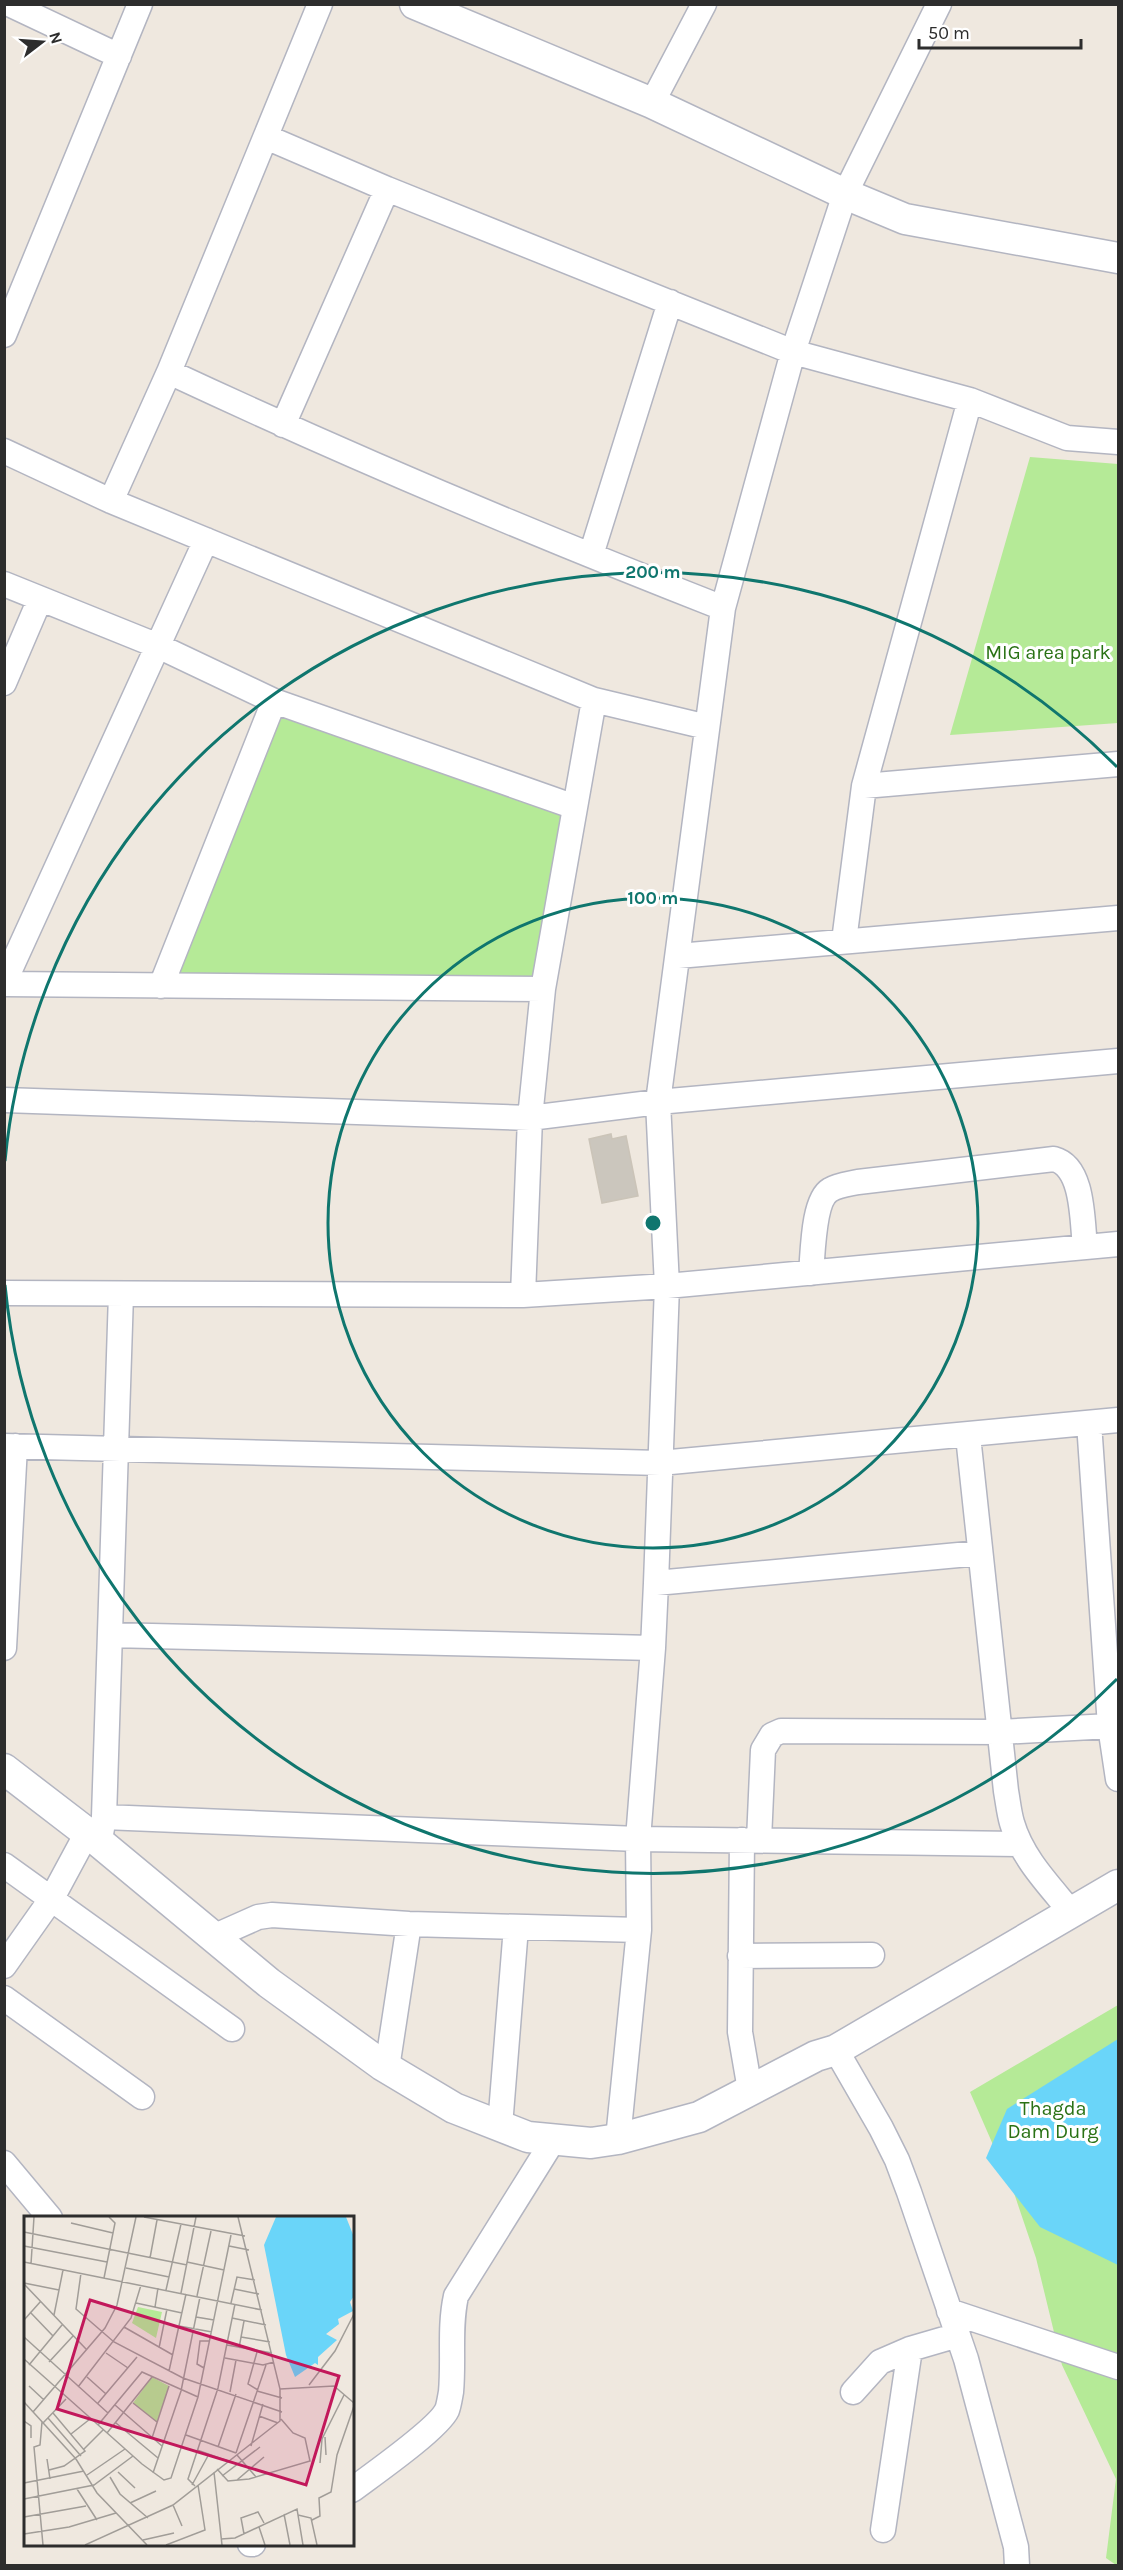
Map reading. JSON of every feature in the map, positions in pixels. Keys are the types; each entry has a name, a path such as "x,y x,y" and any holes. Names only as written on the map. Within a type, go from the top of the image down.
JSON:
{"street":[{"path":"9,4 119,56"},
{"path":"4,335 140,4"},
{"path":"111,501 169,372 320,4"},
{"path":"415,4 652,103 845,194 905,219 1119,258"},
{"path":"652,103 704,4"},
{"path":"618,2139 639,1930 638,1839 656,1583 667,1286 658,1102 723,608 793,352 845,194 939,4"},
{"path":"266,137 387,189 793,352 970,400 1067,438 1119,442"},
{"path":"283,425 387,189"},
{"path":"591,555 670,302"},
{"path":"169,372 283,425 723,608"},
{"path":"844,942 864,786 970,400"},
{"path":"4,451 111,501 594,700 707,728"},
{"path":"206,540 4,984 543,989"},
{"path":"4,584 158,645 274,701 575,807"},
{"path":"4,683 40,599"},
{"path":"523,1295 530,1118 543,989 594,700"},
{"path":"161,986 274,701"},
{"path":"864,786 1119,764"},
{"path":"678,956 1119,918"},
{"path":"4,1100 530,1118 658,1102 1119,1061"},
{"path":"811,1273 819,1207 824,1195 831,1189 858,1182 1054,1159 1068,1166 1076,1180 1085,1247"},
{"path":"4,1293 523,1295 667,1286 1119,1244"},
{"path":"4,1966 97,1831 110,1635 122,1294"},
{"path":"4,1648 10,1446 660,1463 968,1436 1119,1420"},
{"path":"1089,1423 1109,1541 1110,1726 1119,1779"},
{"path":"968,1436 1011,1823 1020,1844 1038,1872 1071,1912"},
{"path":"656,1583 980,1553"},
{"path":"110,1635 653,1648"},
{"path":"750,2090 740,2032 740,1956 750,1840 764,1750 772,1735 791,1730 1000,1732 1110,1726"},
{"path":"4,1769 97,1831 213,1937 269,1983 387,2068 454,2108 528,2137 591,2143 618,2139 699,2117 816,2056 836,2050 1119,1885"},
{"path":"97,1831 1020,1844"},
{"path":"4,1865 232,2030"},
{"path":"213,1937 258,1917 272,1915 409,1924 639,1930"},
{"path":"387,2068 409,1924"},
{"path":"500,2126 516,1927"},
{"path":"740,1956 872,1954"},
{"path":"4,1998 142,2097"},
{"path":"836,2050 867,2102 897,2160 957,2335 1016,2547 1017,2565"},
{"path":"354,2488 424,2433 447,2410 451,2392 451,2317 456,2296 554,2139"},
{"path":"4,2163 49,2216"},
{"path":"949,2311 1119,2367"},
{"path":"853,2392 880,2362 910,2349 957,2335"},
{"path":"883,2530 910,2349"}],"green space":[{"name":"MIG area park","path":"1030,457 1118,464 1118,723 950,735"},
{"path":"274,701 575,807 543,989 161,986"},
{"name":"Thagda Dam Durg","path":"1118,2005 1118,2565 1116,2565 1106,2558 1116,2479 1062,2365 1036,2258 1014,2193 970,2092"}],"water":[{"path":"1118,2039 1118,2265 1040,2227 986,2158 1007,2109"}],"building":[{"path":"611,1134 612,1139 626,1136 638,1196 602,1203 589,1139"}]}
